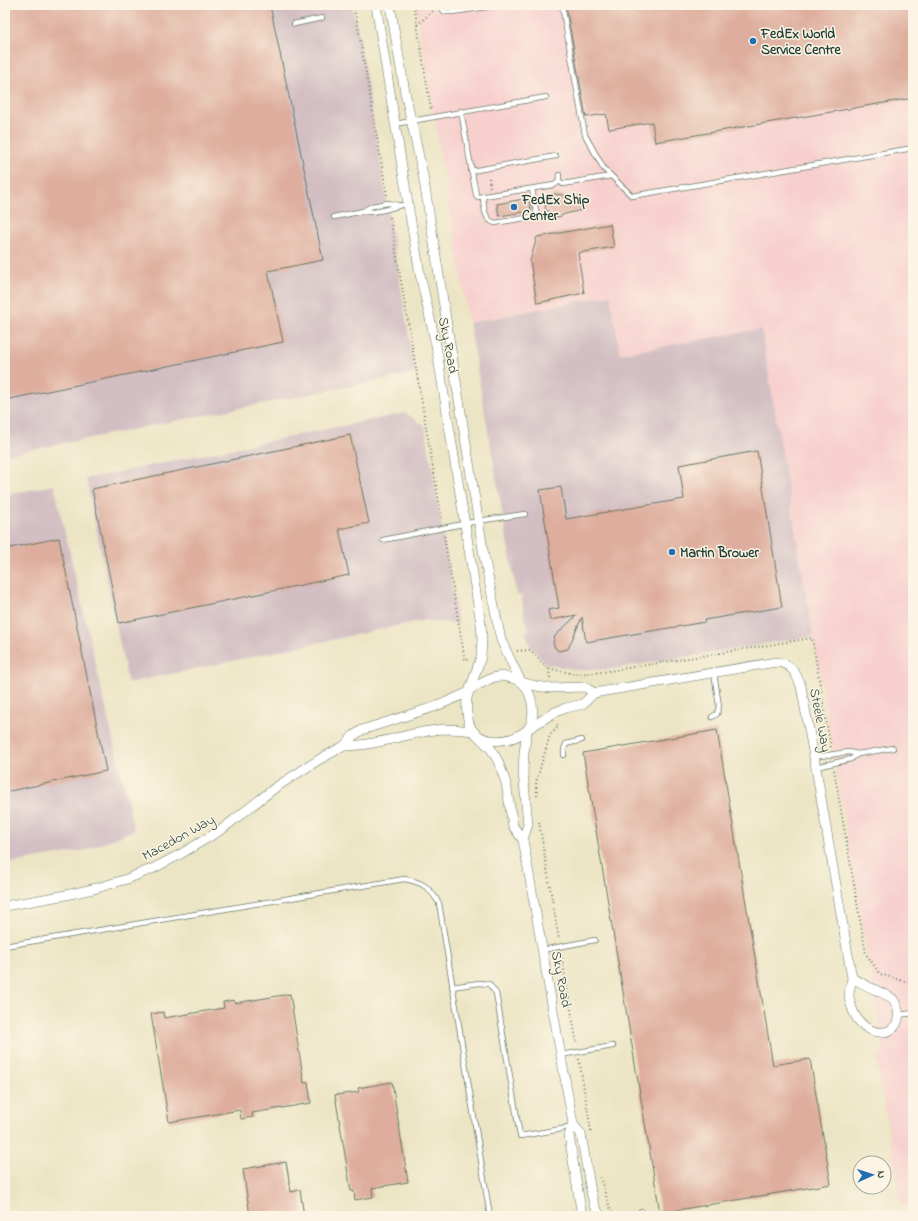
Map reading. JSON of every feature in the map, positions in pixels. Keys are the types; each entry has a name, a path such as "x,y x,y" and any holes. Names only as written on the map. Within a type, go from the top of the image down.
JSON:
{"street":[{"name":"Sky Road","path":"376,5 419,267 436,345 481,624 481,657 469,690"},
{"name":"Sky Road","path":"390,5 396,44 423,175 478,521 497,622 507,653 521,681"},
{"name":"Steele Way","path":"528,730 555,712 583,704 594,693 776,662 782,662 791,667 801,686 816,767 852,978 848,997 853,1013 860,1023 867,1029 877,1033 887,1032 897,1022 899,1015"},
{"path":"508,677 521,681 530,694 533,709 528,730 511,739 503,740 487,738 474,732 469,724 467,711 467,698 469,690 492,678 508,677"},
{"name":"Steele Way","path":"521,681 536,686 550,688 585,687 594,693"},
{"name":"Macedon Way","path":"5,906 97,888 127,879 154,868 201,843 295,774 344,746 353,736 362,730 437,706 469,690"},
{"name":"Macedon Way","path":"344,746 356,746 439,730 474,732"},
{"name":"Sky Road","path":"523,840 528,824 523,772 524,752 528,730"},
{"name":"Sky Road","path":"474,732 491,749 498,760 506,783 513,826 523,840 573,1124 569,1136 582,1216"},
{"path":"852,978 892,999 897,1005 899,1015"},
{"name":"Sky Road","path":"573,1124 581,1134 591,1192 594,1204 600,1216"}],"lane":[{"path":"438,5 446,12 487,6"},
{"path":"562,5 585,135 604,169 632,196 913,148"},
{"path":"294,24 322,18"},
{"path":"395,124 546,97"},
{"path":"461,111 476,195 478,197 558,184 559,175"},
{"path":"472,171 556,156"},
{"path":"559,181 563,184 611,176"},
{"path":"483,197 486,214 490,222 502,222 537,216 532,189"},
{"path":"334,217 363,211 372,206 388,203 398,205 408,204"},
{"path":"363,211 373,212 389,209 398,205"},
{"path":"383,540 465,523 525,514"},
{"path":"712,718 717,714 719,706 714,672"},
{"path":"564,755 566,744 582,740"},
{"path":"816,767 851,758 858,754 893,748"},
{"path":"814,757 849,752 858,754"},
{"path":"5,946 404,879 415,880 424,884 439,903 490,1216"},
{"path":"542,950 596,940"},
{"path":"452,987 479,983 490,984 496,993 520,1136 562,1129 573,1124"},
{"path":"899,1015 913,1013"},
{"path":"561,1055 613,1046"}],"path":[{"path":"353,5 388,203"},
{"path":"414,5 432,117"},
{"path":"417,25 438,5"},
{"path":"538,5 538,7 544,6 543,5"},
{"path":"389,209 465,660 481,657"},
{"path":"507,653 530,650 546,668 575,674 603,672 812,638 832,754"},
{"path":"833,762 866,954 880,974 913,984"}],"shaded area":[{"path":"5,5 352,5 359,34 415,373 5,455"},
{"path":"415,5 913,5 913,1203 901,1205 876,1055 884,1053 761,330 620,354 609,295 469,323"},
{"path":"610,295 620,354 761,329 813,636 612,669 578,670 546,664 531,647 525,631 529,630 525,618 521,595 517,596 469,323"},
{"path":"405,413 425,426 458,624 425,620 128,683 86,479"},
{"path":"54,485 134,830 86,850 5,864 5,495"}],"building":[{"path":"5,5 270,5 323,260 268,271 283,342 5,400"},
{"name":"FedEx World Service Centre","path":"566,5 913,5 913,98 655,142 652,122 609,129 606,114 586,117"},
{"path":"555,194 563,195 568,199 580,197 582,210 559,217 553,216 545,208 549,197"},
{"name":"FedEx Ship Center","path":"529,198 531,211 499,216 497,204"},
{"path":"610,224 614,247 578,253 584,293 537,303 530,261 537,237"},
{"path":"350,435 369,523 339,529 349,575 119,623 92,489"},
{"name":"Martin Brower","path":"757,451 782,607 704,620 705,622 586,642 582,617 568,649 559,651 555,648 553,642 555,636 577,615 550,620 548,610 559,608 540,490 561,487 566,519 684,499 679,465"},
{"path":"59,538 106,771 5,792 5,549"},
{"path":"717,730 773,1065 810,1059 831,1184 660,1213 583,753"},
{"path":"290,994 304,1083 308,1082 311,1103 252,1113 253,1117 241,1119 240,1110 169,1122 151,1014 163,1012 164,1018 224,1008 223,1002 234,1000 235,1003"},
{"path":"392,1082 408,1182 372,1188 373,1197 355,1200 354,1191 351,1191 335,1095 359,1092 358,1088"},
{"path":"286,1162 291,1192 300,1190 304,1216 250,1216 243,1169"}],"place":[{"name":"FedEx World Service Centre","path":"753,41"},
{"name":"FedEx Ship Center","path":"514,207"},
{"name":"Martin Brower","path":"672,552"}]}
